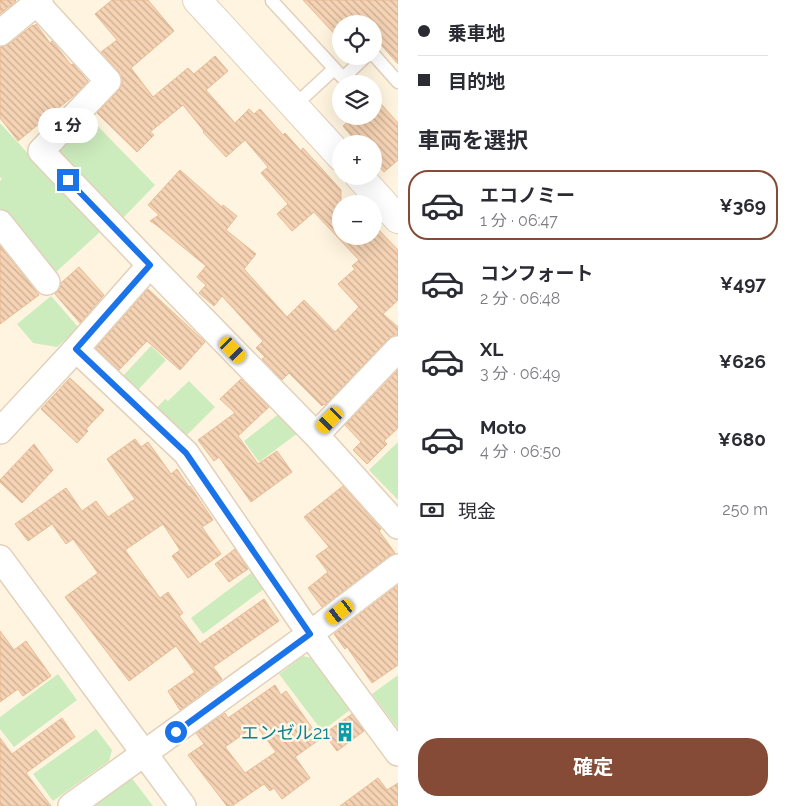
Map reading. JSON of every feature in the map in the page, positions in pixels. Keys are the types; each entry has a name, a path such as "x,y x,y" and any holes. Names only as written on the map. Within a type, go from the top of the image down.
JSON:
{"street":[{"path":"197,0 332,147"},
{"path":"0,33 37,1 108,81 41,151 316,435 398,526"},
{"path":"367,185 398,219"},
{"path":"0,222 47,282"},
{"path":"0,431 150,265"},
{"path":"76,349 186,453 310,634 398,752"},
{"path":"316,435 398,349"},
{"path":"0,558 146,753 183,806"},
{"path":"71,806 310,634 398,567"}],"lane":[{"path":"272,0 343,78 357,65"},
{"path":"382,64 398,82"},
{"path":"294,106 334,69"}],"green space":[{"path":"87,115 155,185 123,218 58,155 58,144"},
{"path":"0,123 100,232 55,273 0,213 0,181 2,179 0,177"},
{"path":"51,296 79,328 57,347 33,343 17,324"},
{"path":"151,346 166,360 136,392 121,378"},
{"path":"189,381 215,407 182,440 153,412 165,399 168,401"},
{"path":"280,413 298,433 259,462 244,441"},
{"path":"398,442 398,500 369,470"},
{"path":"255,570 268,586 203,634 191,618"},
{"path":"303,656 311,658 350,710 322,731 279,674"},
{"path":"58,674 77,700 14,747 0,729 0,717"},
{"path":"398,675 398,729 372,694"},
{"path":"96,729 112,750 109,761 53,801 33,774"},
{"path":"131,777 153,806 83,806"}],"building":[{"path":"0,0 15,0 16,1 0,14"},
{"path":"112,0 148,0 174,31 131,68 153,97 188,68 194,74 215,56 228,71 206,90 235,123 249,109 254,114 260,109 283,135 285,133 301,151 303,148 332,180 332,185 336,185 341,190 341,195 332,195 332,231 314,212 292,231 277,214 288,204 261,173 268,167 245,140 226,157 203,132 183,105 150,132 154,135 137,152 97,113 118,91 122,84 122,78 101,52 117,40 95,14"},
{"path":"303,0 398,0 398,64 382,46 382,15 332,15 332,31"},
{"path":"36,24 50,43 52,41 71,65 73,64 88,81 77,93 18,141 0,118 0,47 9,44"},
{"path":"382,105 398,123 398,160 384,172 382,170 382,135 350,135 343,126 382,125"},
{"path":"180,170 222,207 223,205 237,216 226,230 256,254 244,269 287,317 304,300 335,332 359,307 338,284 355,269 352,266 359,260 345,245 382,245 382,233 398,250 398,300 383,314 398,327 398,335 388,339 322,406 289,373 282,380 262,359 265,357 256,348 263,341 222,296 214,306 199,293 206,285 197,277 206,266 150,221 159,215 148,205"},
{"path":"0,246 39,295 0,324"},
{"path":"79,267 104,295 80,323 55,294 60,288 61,283"},
{"path":"148,289 205,342 180,370 147,341 119,370 96,348"},
{"path":"398,370 398,428 384,441 387,444 367,464 353,450 361,442 345,425"},
{"path":"70,378 104,410 86,429 88,431 77,443 41,409"},
{"path":"241,379 269,407 238,436 258,464 277,451 292,472 251,502 219,457 214,461 198,440 235,413 220,399"},
{"path":"135,439 141,447 148,442 171,474 177,469 190,486 213,520 202,527 221,554 188,578 172,556 180,550 163,524 125,550 160,598 168,592 183,613 179,616 200,644 264,599 279,621 213,667 222,679 180,710 168,691 195,672 176,646 129,681 65,597 98,573 73,539 66,544 52,524 28,541 15,524 66,488 82,511 96,501 108,517 135,499 107,459"},
{"path":"34,444 53,470 22,503 0,480"},
{"path":"343,486 381,529 379,531 395,553 322,607 308,588 328,572 316,556 329,547 304,517"},
{"path":"235,549 248,569 229,582 215,564"},
{"path":"398,585 398,665 372,683 347,647 345,649 334,634"},
{"path":"0,631 14,650 26,641 51,676 23,696 18,689 0,702"},
{"path":"275,685 281,695 286,691 320,739 295,757 310,778 282,799 274,788 270,791 264,784 232,806 227,806 188,755 204,744 196,733 225,713 228,718","holes":["256,725 276,752 245,773 225,747"]},
{"name":"エンゼル21","path":"352,714 364,731 337,751 324,734"},
{"path":"62,718 75,737 26,773 51,806 0,806 0,738 12,754"},
{"path":"378,778 387,790 398,783 398,806 340,806"}],"place":[{"name":"エンゼル21","path":"345,732"}],"route":[{"path":"68,180 150,265 76,349 186,453 310,634 176,732"}]}
